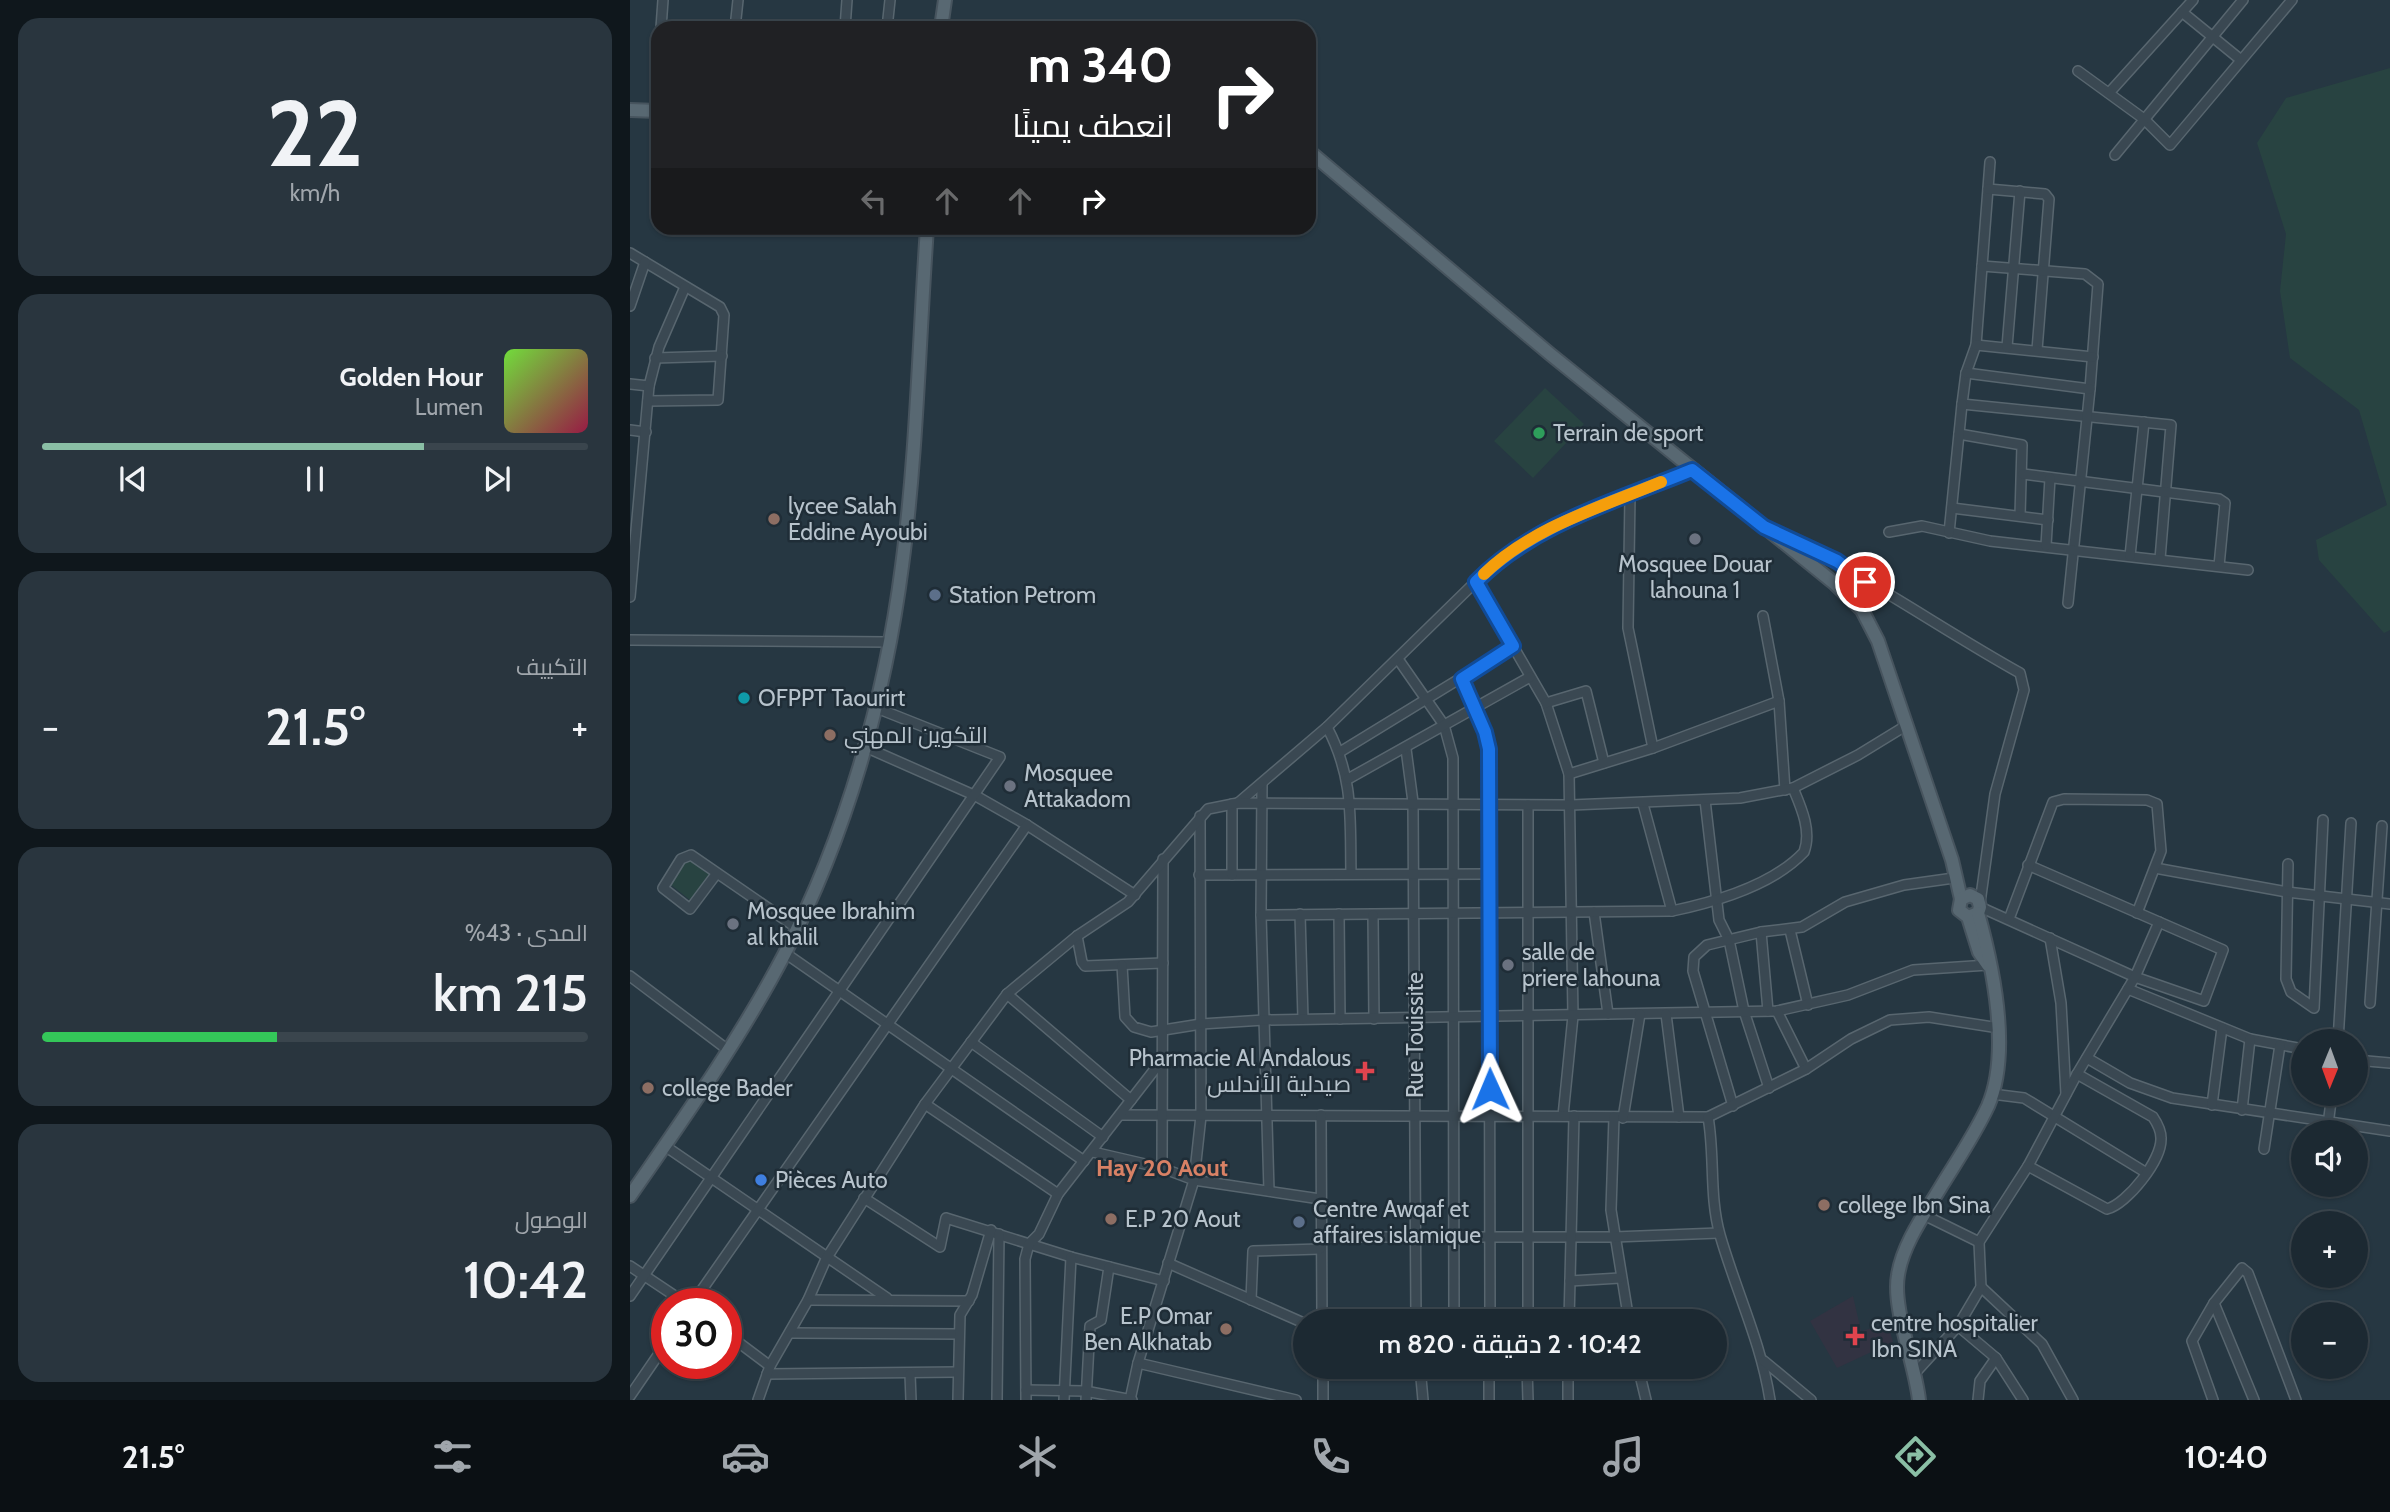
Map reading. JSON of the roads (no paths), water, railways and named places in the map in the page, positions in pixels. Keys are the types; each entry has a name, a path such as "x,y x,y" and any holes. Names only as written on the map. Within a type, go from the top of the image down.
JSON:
{"main road":[{"path":"942,21 945,0"},
{"path":"630,110 651,111"},
{"path":"1316,157 1692,470 1835,583 1862,610 1878,641 1952,860 1973,906 1979,952 1988,965 1999,1028 1997,1068 1992,1094 1974,1134 1924,1215 1900,1266 1898,1303 1916,1372 1919,1400"},
{"path":"630,1196 728,1050 785,953 839,824 874,707 903,562 926,235"},
{"path":"1952,860 1954,878 1973,906"}],"street":[{"path":"662,21 663,0"},
{"path":"736,21 738,0"},
{"path":"846,21 847,0"},
{"path":"888,21 890,0"},
{"path":"2109,93 2193,0"},
{"path":"2115,155 2243,0"},
{"path":"2078,71 2144,119 2170,145 2292,0"},
{"path":"2182,12 2241,60"},
{"path":"1949,534 1966,373 1976,345 1990,162"},
{"path":"1988,189 2045,194 2049,199 2037,350"},
{"path":"2007,347 2020,191"},
{"path":"630,253 724,310 718,400 648,401"},
{"path":"630,306 645,262"},
{"path":"1982,265 2085,274 2094,278 2098,284 2091,389 2068,603"},
{"path":"630,597 649,386 655,358 684,286"},
{"path":"1976,345 2093,356"},
{"path":"655,358 722,356"},
{"path":"1966,373 2091,389"},
{"path":"630,384 649,386"},
{"path":"1962,404 2173,427 2160,559"},
{"path":"2130,556 2144,422"},
{"path":"630,430 646,432"},
{"path":"1959,434 2022,445 2020,516"},
{"path":"1235,804 1262,784 1327,726 1501,558 1527,541 1692,470"},
{"path":"2023,474 2219,499 2225,503 2218,566"},
{"path":"2046,546 2050,478"},
{"path":"1630,495 1628,628 1653,748"},
{"path":"1952,508 2048,520"},
{"path":"1889,533 1918,526 1949,534 2248,570"},
{"path":"1764,527 1837,561 1865,582 1890,594 2020,673 2024,690 1995,794 1973,906 2009,919 2135,977 2204,1001 2223,950 2028,865"},
{"path":"1476,582 1546,703 1569,774 1573,1016 1563,1116"},
{"path":"1261,915 1672,911 1716,898 1775,874 1804,852 1807,844 1805,823 1789,789 1779,701 1763,616"},
{"path":"630,640 889,642"},
{"path":"1340,752 1429,700 1513,646"},
{"path":"1398,659 1444,724 1452,749 1454,1309"},
{"path":"1348,779 1530,677"},
{"path":"1462,679 1476,708 1489,749 1490,1309"},
{"path":"1546,703 1586,691 1604,763"},
{"path":"1569,774 1653,748 1779,701"},
{"path":"630,1296 976,796 1000,757 874,707"},
{"path":"758,1400 768,1370 808,1300 826,1259 925,1104 1007,994 1077,936 1135,895 1200,816 1209,809 1262,803 1571,805 1706,800 1789,789 1858,755 1908,725"},
{"path":"1327,726 1340,752 1348,779 1351,874"},
{"path":"863,746 976,796 1027,825 1135,895"},
{"name":"Rue Touissite","path":"1406,748 1413,802 1415,875 1416,1309"},
{"path":"1262,784 1261,915 1269,1191"},
{"path":"2009,919 2053,803 2064,799 2133,800 2157,804 2162,843 2137,913"},
{"path":"1706,800 1719,920 1729,940 1744,1011 1769,1088"},
{"path":"1232,875 1235,804"},
{"path":"1643,804 1672,911"},
{"path":"1528,805 1528,1309"},
{"path":"1162,1060 1058,1194 1039,1234 1029,1244 1025,1259 1026,1395 1131,1400 1138,1363 1194,1180 1201,1116 1200,816"},
{"path":"2288,864 2286,979 2291,992 2314,1007 2323,820"},
{"path":"2339,1029 2351,823"},
{"path":"703,1288 756,1208 1027,825"},
{"path":"2370,1003 2382,826"},
{"path":"717,873 690,909 663,888 681,859 691,855 717,873 796,928"},
{"path":"1162,1168 1163,859"},
{"path":"2155,868 2287,892 2390,904"},
{"path":"1199,875 1489,874"},
{"path":"1733,1106 1693,971 1694,957 1707,946 1761,932 1790,930 1818,920 1845,902 1904,886 1954,878"},
{"path":"1594,912 1608,1014"},
{"path":"1300,915 1303,1019"},
{"path":"1339,915 1340,1019"},
{"path":"1373,915 1374,1018"},
{"path":"1916,1372 1958,1326 1981,1287 1979,1242 2028,1166 2077,1074 2135,977 2159,922"},
{"path":"1790,930 1808,1005"},
{"path":"1761,932 1773,1011 1806,1069"},
{"path":"1077,936 1085,966 1163,963"},
{"path":"2050,938 2061,1003 2066,1096"},
{"path":"785,953 1084,1161"},
{"path":"1122,965 1125,1017 1134,1027 1163,1031 1201,1024 1264,1020 1773,1011 1848,995 1913,970 1988,965"},
{"path":"630,976 728,1050"},
{"path":"2128,989 2250,1039 2291,1047"},
{"path":"1007,994 1131,1100"},
{"path":"1626,1309 1614,1237 1610,1185 1619,1117 1640,1014"},
{"path":"1666,1014 1679,1117"},
{"path":"1120,1115 1163,1117 1491,1114 1708,1117 1806,1069 1862,1033 1902,1017 1947,1019 1999,1028"},
{"path":"2212,1105 2221,1028"},
{"path":"2242,1110 2250,1039"},
{"path":"971,1042 1103,1137"},
{"path":"2264,1149 2280,1045"},
{"path":"2087,1058 2152,1093 2297,1120"},
{"path":"2368,1061 2390,1063"},
{"path":"2028,1166 2107,1209 2124,1203 2145,1172 2161,1140 2157,1123 2147,1112 2077,1074"},
{"path":"1992,1094 2024,1098 2145,1172"},
{"path":"925,1104 1058,1194"},
{"path":"1321,1115 1322,1309"},
{"path":"1569,1309 1574,1116"},
{"path":"1708,1117 1714,1157 1712,1188 1719,1233 1764,1361 1770,1400"},
{"path":"2368,1130 2390,1131"},
{"path":"665,1146 826,1259 887,1298"},
{"path":"1093,1152 1162,1168 1194,1180 1320,1199"},
{"path":"864,1198 940,1247 946,1218 1072,1257 1164,1281"},
{"path":"1924,1215 1979,1242"},
{"path":"958,1400 960,1315 969,1301 995,1232"},
{"path":"995,1232 997,1400"},
{"path":"1320,1237 1614,1237 1719,1233"},
{"path":"1251,1300 1253,1251 1320,1249"},
{"path":"1064,1395 1072,1257"},
{"path":"1168,1263 1293,1318"},
{"path":"630,1266 663,1288"},
{"path":"1086,1396 1090,1326 1101,1320 1109,1267"},
{"path":"2213,1400 2192,1341 2238,1269 2245,1269 2296,1400"},
{"path":"1570,1281 1620,1278"},
{"path":"1981,1287 2042,1344 2073,1400"},
{"path":"808,1300 887,1298 969,1301"},
{"path":"2214,1303 2254,1400"},
{"path":"1958,1326 1996,1358 2022,1400"},
{"path":"790,1333 959,1334"},
{"path":"742,1347 768,1370 910,1374 957,1372"},
{"path":"1978,1400 1980,1381 1996,1358"},
{"path":"1764,1361 1811,1400"},
{"path":"1138,1363 1296,1400"},
{"path":"630,1396 651,1365"},
{"path":"910,1374 911,1400"},
{"path":"1323,1400 1324,1379"},
{"path":"1421,1379 1423,1400"},
{"path":"1489,1379 1489,1400"},
{"path":"1527,1379 1528,1400"},
{"path":"1568,1379 1568,1400"},
{"path":"1641,1379 1646,1400"}],"place":[{"name":"Terrain de sport","path":"1539,433"},
{"name":"lycee Salah Eddine Ayoubi","path":"774,519"},
{"name":"Mosquee Douar lahouna 1","path":"1695,539"},
{"name":"Station Petrom","path":"935,595"},
{"name":"OFPPT Taourirt","path":"744,698"},
{"name":"التكوين المهني","path":"830,735"},
{"name":"Mosquee Attakadom","path":"1010,786"},
{"name":"Mosquee Ibrahim al khalil","path":"733,924"},
{"name":"salle de priere lahouna","path":"1508,965"},
{"name":"Pharmacie Al Andalous صيدلية الأندلس","path":"1365,1071"},
{"name":"college Bader","path":"648,1088"},
{"name":"Pièces Auto","path":"761,1180"},
{"name":"college Ibn Sina","path":"1824,1205"},
{"name":"E.P 20 Aout","path":"1111,1219"},
{"name":"Centre Awqaf et affaires islamique","path":"1299,1222"},
{"name":"E.P Omar Ben Alkhatab","path":"1226,1329"},
{"name":"centre hospitalier Ibn SINA","path":"1855,1336"}],"district":[{"name":"Hay 20 Aout","path":"1162,1168"}]}
